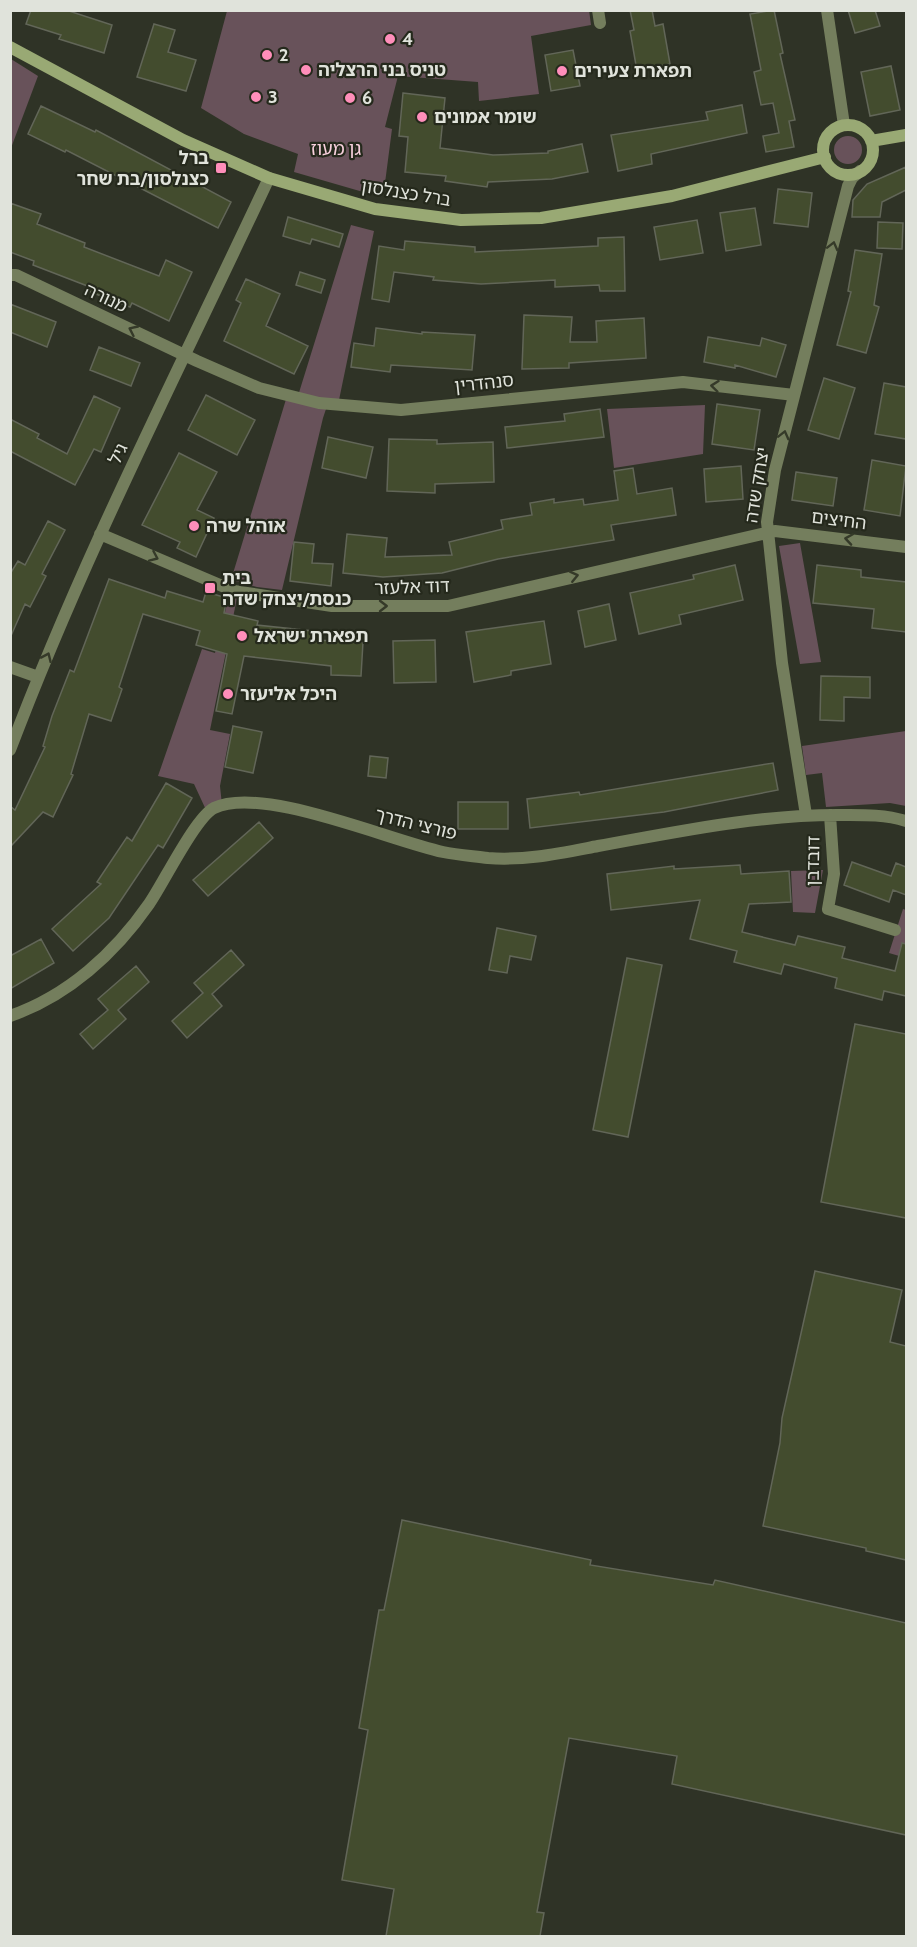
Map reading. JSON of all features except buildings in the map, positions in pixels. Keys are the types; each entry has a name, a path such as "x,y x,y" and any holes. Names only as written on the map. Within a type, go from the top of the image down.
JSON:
{"street":[{"path":"828,10 844,125"},
{"name":"ברל כצנלסון","path":"10,47 183,140 269,178 375,209 461,220 541,218 672,196 825,157"},
{"path":"844,125 856,126 863,130 871,141 871,160 860,171 852,174 836,172 825,157 824,144 827,136 844,125"},
{"path":"871,141 906,135"},
{"name":"יצחק שדה","path":"806,815 782,663 767,533 775,470 794,395 848,186 852,178 860,171"},
{"name":"גיל","path":"10,750 38,677 100,534 269,178"},
{"name":"מנורה","path":"10,275 16,275 186,355"},
{"name":"סנהדרין","path":"186,355 259,388 319,403 401,410 683,382 794,395"},
{"name":"החיצים","path":"767,533 784,531 906,547"},
{"name":"דוד אלעזר","path":"100,534 234,591 332,606 448,606 767,533"},
{"path":"10,667 38,677"},
{"name":"פורצי הדרך","path":"10,1016 75,982 114,948 148,905 191,834 212,809 240,801 282,806 443,852 489,858 528,858 739,821 806,815 886,815 906,821"},
{"name":"דובדבן","path":"830,815 834,874 828,909 895,930"}],"green space":[{"name":"גן מעוז","path":"589,10 591,25 531,36 539,94 479,101 478,82 398,76 385,127 392,129 385,183 370,194 294,172 298,154 244,134 201,108 227,11"},
{"path":"11,59 38,76 11,148"},
{"path":"848,136 858,140 862,150 858,160 848,164 838,160 834,150 838,140"},
{"path":"351,225 374,231 339,400 329,400 323,418 282,590 257,587 231,580 287,396 297,399"},
{"path":"705,405 703,454 614,468 607,409"},
{"path":"800,543 821,662 800,664 779,546"},
{"path":"229,596 237,598 210,730 230,734 220,786 222,805 207,812 194,784 158,776 202,649 215,653"},
{"path":"906,731 906,806 890,803 826,807 822,773 806,775 802,746"},
{"path":"823,870 815,913 793,912 791,871"},
{"path":"903,909 906,910 906,958 889,953"}],"place":[{"name":"4","path":"390,39"},
{"name":"2","path":"267,55"},
{"name":"טניס בני הרצליה","path":"306,70"},
{"name":"תפארת צעירים","path":"562,71"},
{"name":"3","path":"256,97"},
{"name":"6","path":"350,98"},
{"name":"שומר אמונים","path":"422,117"},
{"name":"ברל כצנלסון/בת שחר","path":"221,168"},
{"name":"אוהל שרה","path":"194,526"},
{"name":"בית כנסת/יצחק שדה","path":"210,588"},
{"name":"תפארת ישראל","path":"242,636"},
{"name":"היכל אליעזר","path":"228,694"}]}
